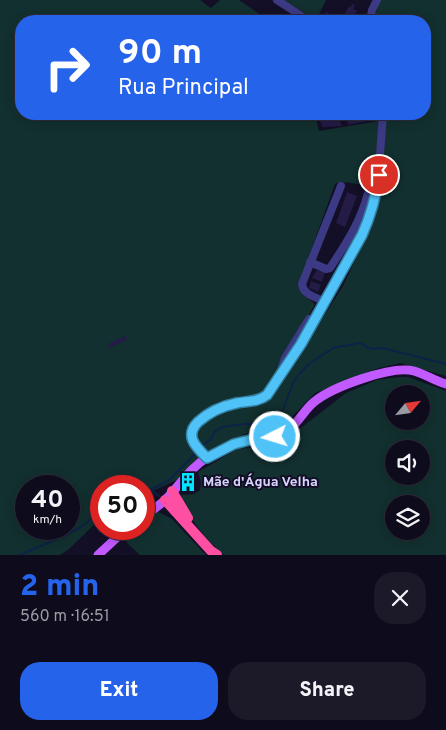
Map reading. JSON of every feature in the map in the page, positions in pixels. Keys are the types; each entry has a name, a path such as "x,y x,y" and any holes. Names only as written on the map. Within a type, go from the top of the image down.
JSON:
{"highway":[{"path":"172,491 196,532"},
{"path":"165,500 196,532 211,551 218,555"}],"main road":[{"path":"155,508 165,500 186,475 207,458 234,444 275,437 285,433 293,427 314,402 324,395 372,376 398,370 414,371 446,384"},
{"path":"98,555 114,540"}],"street":[{"path":"277,0 301,15"},
{"path":"371,15 377,0"},
{"path":"278,376 291,362 362,235 370,216 377,195 383,120"},
{"path":"321,300 308,294 303,289 302,284 340,186"},
{"path":"310,262 326,269 330,268 346,244 360,216 368,193"},
{"path":"207,458 195,445 191,433 195,426 209,413 228,405 263,398 267,395 278,376 285,358 337,278"}],"green space":[{"path":"0,0 200,0 211,8 220,0 239,0 261,15 15,15 15,120 316,120 319,131 379,121 374,182 365,184 340,182 335,184 299,284 302,294 315,304 264,394 249,398 192,425 188,430 188,438 200,453 200,457 179,479 155,490 155,475 90,475 90,529 80,538 80,475 15,475 15,540 78,540 60,555 0,555"},
{"path":"284,0 326,0 318,15 308,15"},
{"path":"380,0 446,0 446,376 400,363 379,368 315,393 285,424 277,429 252,431 209,451 205,450 196,440 198,427 213,414 229,408 261,404 273,396 343,286 374,220 381,197 386,120 431,120 431,15 375,15"},
{"path":"400,377 408,377 430,385 385,385 385,430 430,430 430,385 446,391 446,555 224,555 205,536 183,503 181,495 194,494 200,490 201,483 198,472 237,449 280,444 346,393 377,380"},
{"path":"157,511 172,519 206,555 140,555 127,543 127,540 155,540 155,513"}],"building":[{"path":"352,4 355,5 353,9 357,11 354,15 344,15 349,6 351,7"},
{"path":"320,120 340,120 342,126 322,127"},
{"path":"347,120 372,120 348,125"},
{"path":"347,192 357,196 345,227 336,223"},
{"path":"317,270 325,272 322,282 312,278"},
{"path":"311,281 321,285 318,292 309,288"},
{"path":"125,336 127,340 109,348 108,344"}],"waterway":[{"path":"201,447 212,438 214,432 222,427 252,424 264,429 271,425 283,409 294,381 300,373 309,364 333,348 360,343 371,349 383,348 446,364"},
{"path":"155,488 168,481 197,452"},
{"path":"155,493 159,496"},
{"path":"20,555 64,536 90,520"}],"place":[{"name":"Mãe d'Água Velha","path":"188,482"}],"route":[{"path":"275,437 234,444 207,458 195,445 191,433 192,429 209,413 228,405 259,400 267,395 278,376 291,362 362,235 377,195 379,175"}]}
